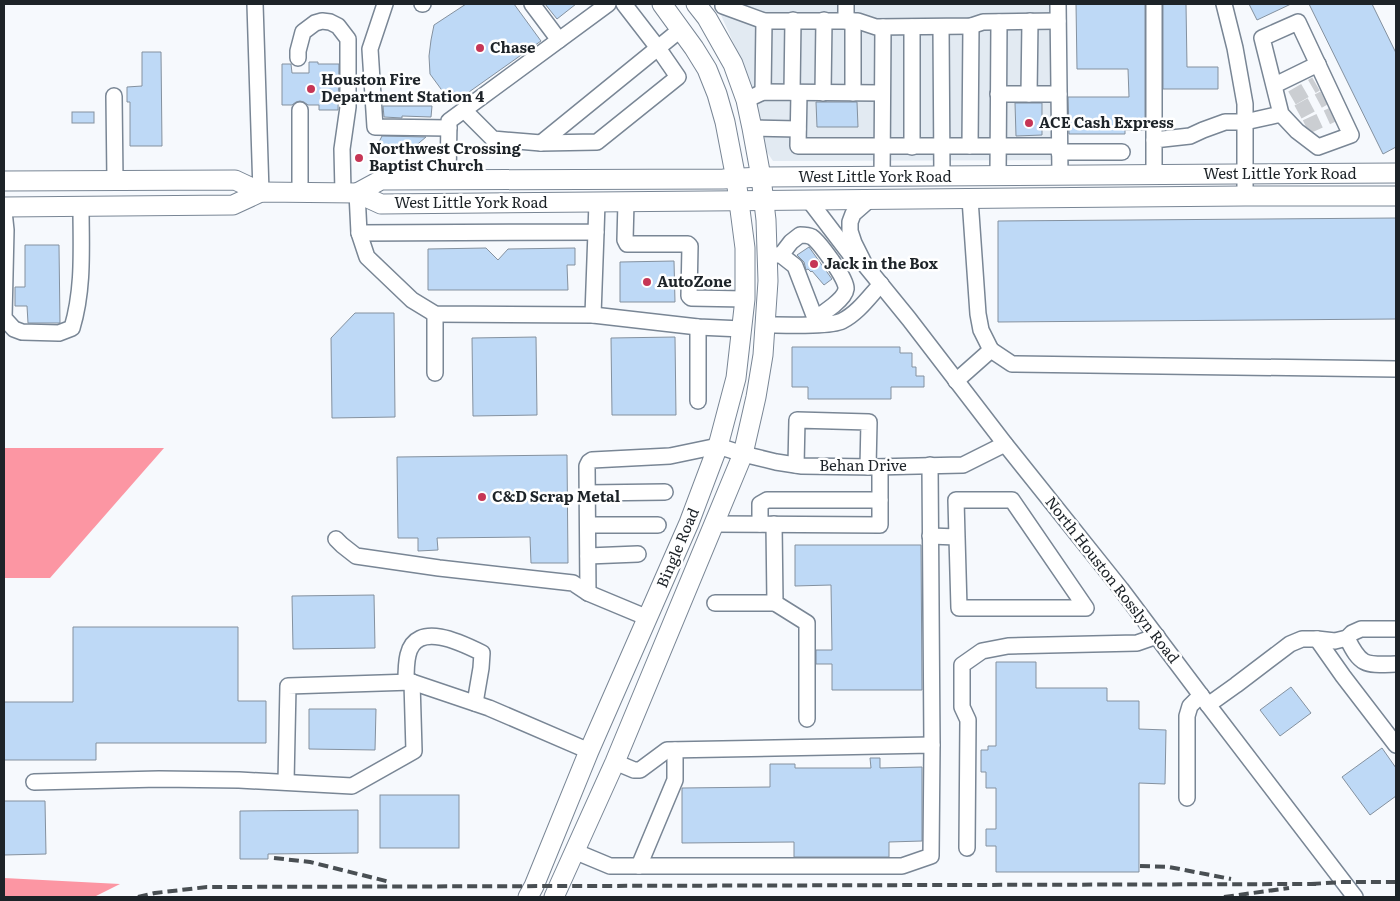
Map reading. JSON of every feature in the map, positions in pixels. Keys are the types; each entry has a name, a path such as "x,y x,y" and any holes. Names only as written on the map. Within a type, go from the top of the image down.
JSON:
{"main road":[{"path":"662,4 707,69 725,122 736,178"},
{"path":"680,30 702,12 733,64 746,100 764,200"},
{"name":"West Little York Road","path":"4,181 235,180 261,192 350,192 381,180 1396,173"},
{"path":"998,176 998,198"},
{"name":"Bingle Road","path":"528,897 589,751 689,523 718,446 736,378 742,329 744,248 736,178"},
{"path":"448,180 450,204"},
{"name":"West Little York Road","path":"4,207 233,205 261,192"},
{"name":"West Little York Road","path":"350,192 380,204 1396,196"},
{"name":"Bingle Road","path":"554,897 615,762 743,454 756,397 763,354 768,281 779,251 766,220 764,200"},
{"path":"589,751 615,762"}],"street":[{"path":"255,4 261,192"},
{"path":"385,4 370,49 375,127 449,128"},
{"path":"532,4 559,40"},
{"path":"448,180 449,121 608,4"},
{"path":"464,110 493,140 541,143 597,142 678,77 624,4"},
{"path":"846,4 849,21 853,93"},
{"path":"1058,4 1060,175"},
{"path":"1154,4 1154,175"},
{"path":"1224,4 1235,48 1245,104 1245,196"},
{"path":"702,12 724,5 764,20 858,21 876,27 941,27 971,26 983,22 1058,21"},
{"path":"763,92 764,20"},
{"path":"793,20 798,146 998,146 1122,152"},
{"path":"823,93 824,20"},
{"path":"298,58 303,32 315,23 322,21 330,22 338,26 348,39 348,107 342,149 359,233 367,257 412,300 435,314 593,315 698,327 742,329"},
{"path":"1029,94 1030,21"},
{"path":"998,176 999,22"},
{"path":"1318,147 1351,136 1336,113 1321,82 1318,64 1298,22 1262,38 1275,85 1287,110 1318,147 1318,174"},
{"path":"970,146 971,26"},
{"path":"882,177 883,27"},
{"path":"912,27 912,147"},
{"path":"941,27 942,176"},
{"path":"541,143 680,30"},
{"path":"1275,85 1318,64"},
{"path":"746,100 763,92 882,93"},
{"path":"998,94 1059,94"},
{"path":"114,96 115,181"},
{"path":"300,110 300,192"},
{"path":"1154,140 1190,136 1225,122 1245,122 1287,110"},
{"path":"752,128 798,129"},
{"path":"970,198 978,314 981,330 991,350 1012,364 1396,369"},
{"name":"North Houston Rosslyn Road","path":"808,200 853,258 865,265"},
{"name":"North Houston Rosslyn Road","path":"869,200 853,214 850,222 850,231 865,265 1121,589 1355,897"},
{"path":"593,315 597,202"},
{"path":"626,202 627,244 688,244 690,246 689,296 691,298 744,299"},
{"path":"4,212 6,230 4,318 14,329 22,332 58,333 72,328 78,305 81,282 81,206"},
{"path":"359,233 596,232"},
{"path":"765,325 818,318 838,301 846,290 843,279 818,243 810,236 800,234 779,251 795,266 818,318 828,324 841,322 856,312 880,284"},
{"path":"435,314 435,373"},
{"path":"698,327 698,401"},
{"path":"956,381 991,350"},
{"path":"714,524 880,524 880,500 869,422 797,420 796,465"},
{"name":"Behan Drive","path":"718,446 743,454 796,465 874,467 963,465 1005,444"},
{"path":"588,592 587,466 589,462 592,460 670,456 718,446"},
{"path":"574,851 610,866 902,866 931,856 930,466"},
{"path":"587,493 665,492"},
{"path":"775,603 767,524 760,504 767,500 880,500"},
{"path":"956,500 1012,500 1086,608 959,608 957,536 956,500"},
{"path":"588,525 658,525"},
{"path":"930,536 957,536"},
{"path":"336,539 356,556 439,568 573,583 588,592 648,618"},
{"path":"588,556 638,554"},
{"path":"715,603 775,603 808,623 807,719"},
{"path":"1188,798 1188,716 1190,706 1204,700 1290,644 1302,639 1335,640 1347,638 1352,633 1361,629 1396,629"},
{"path":"34,782 159,779 239,780 352,786 414,751 408,654 416,640 426,637 442,636 482,653 474,703"},
{"path":"967,848 968,720 962,707 962,665 982,651 1008,646 1137,643 1157,636"},
{"path":"1347,638 1358,658 1367,664 1396,664"},
{"path":"1318,639 1342,676 1396,744"},
{"path":"286,782 288,686 409,682 489,708 589,751"},
{"path":"615,762 634,770 640,770 667,750 932,745"},
{"path":"639,866 676,780 675,750"}],"shaded area":[{"path":"716,4 1065,4 1067,160 773,161 765,149 754,101 738,53"},
{"path":"4,448 164,448 50,578 4,578"},
{"path":"4,878 120,884 94,897 4,897"}],"building":[{"name":"Chase","path":"466,4 514,4 541,41 452,104 430,74 429,56 431,40 434,25"},
{"path":"545,4 576,4 557,19"},
{"path":"1076,4 1145,4 1145,130 1125,130 1125,134 1069,134 1068,97 1129,97 1128,69 1077,69"},
{"path":"1163,4 1186,4 1187,67 1218,67 1218,89 1163,89"},
{"path":"1249,4 1291,4 1257,20"},
{"path":"1309,4 1372,4 1396,53 1396,147 1383,154"},
{"path":"142,52 161,52 162,146 130,146 130,102 127,102 127,87 142,86"},
{"name":"Houston Fire Department Station 4","path":"309,62 339,64 338,110 319,110 319,105 308,105 300,101 292,105 282,105 282,64 291,64 292,73 309,73"},
{"path":"816,102 857,102 858,127 817,127"},
{"path":"1015,103 1042,103 1042,135 1016,136"},
{"path":"383,106 432,106 431,117 384,117"},
{"path":"72,112 94,112 94,123 72,123"},
{"path":"382,136 426,137 407,151 396,152 386,151 377,146"},
{"path":"1396,218 1396,319 998,322 998,221"},
{"path":"25,245 59,245 60,323 28,323 27,306 15,306 15,287 25,287"},
{"name":"Jack in the Box","path":"809,247 832,279 824,285 812,271 806,270 804,262 797,255"},
{"path":"486,248 498,260 508,249 575,248 575,265 567,265 568,290 428,290 428,249"},
{"name":"AutoZone","path":"674,261 675,302 620,302 620,262"},
{"path":"355,313 394,313 395,417 332,418 331,338"},
{"path":"536,337 537,415 473,416 472,338"},
{"path":"675,337 676,415 612,415 611,338"},
{"path":"792,347 900,347 900,353 912,353 912,367 916,367 916,376 924,376 924,387 891,387 891,399 808,399 808,387 792,387"},
{"name":"C&D Scrap Metal","path":"567,455 568,563 531,563 530,537 437,538 438,550 418,551 418,538 398,538 397,457"},
{"path":"795,545 921,545 922,690 832,690 832,664 816,664 816,650 832,650 831,585 795,586"},
{"path":"374,595 375,648 293,649 292,596"},
{"path":"73,627 238,627 238,701 266,701 266,743 96,743 96,760 4,760 4,702 73,702"},
{"path":"996,662 1036,662 1036,688 1107,688 1107,701 1139,701 1139,729 1166,730 1165,784 1139,783 1139,872 996,872 996,846 986,846 986,829 996,829 996,788 986,788 986,772 981,772 981,750 988,750 988,746 996,746"},
{"path":"1291,687 1311,713 1280,736 1260,710"},
{"path":"309,709 376,709 375,750 309,749"},
{"path":"1382,748 1396,768 1396,796 1370,815 1342,777"},
{"path":"870,758 880,758 880,768 922,767 922,841 889,842 889,857 794,857 794,842 682,843 682,788 770,787 770,764 795,764 795,768 871,768"},
{"path":"380,795 459,795 459,848 380,848"},
{"path":"4,801 45,801 46,854 4,855"},
{"path":"358,810 358,853 268,854 268,859 240,859 240,811"}],"tunnel":[{"path":"1292,98 1316,84"},
{"path":"1298,112 1324,98"},
{"path":"1306,127 1332,115"}],"railway":[{"path":"274,858 310,862 390,882"},
{"path":"1140,866 1169,867 1231,879"},
{"path":"1311,884 1396,882"},
{"path":"138,897 155,893 207,887 1316,884"},
{"path":"1224,897 1289,888"}],"place":[{"name":"Chase","path":"480,48"},
{"name":"Houston Fire Department Station 4","path":"311,89"},
{"name":"ACE Cash Express","path":"1029,123"},
{"name":"Northwest Crossing Baptist Church","path":"359,158"},
{"name":"Jack in the Box","path":"814,264"},
{"name":"AutoZone","path":"647,282"},
{"name":"C&D Scrap Metal","path":"482,497"}]}
